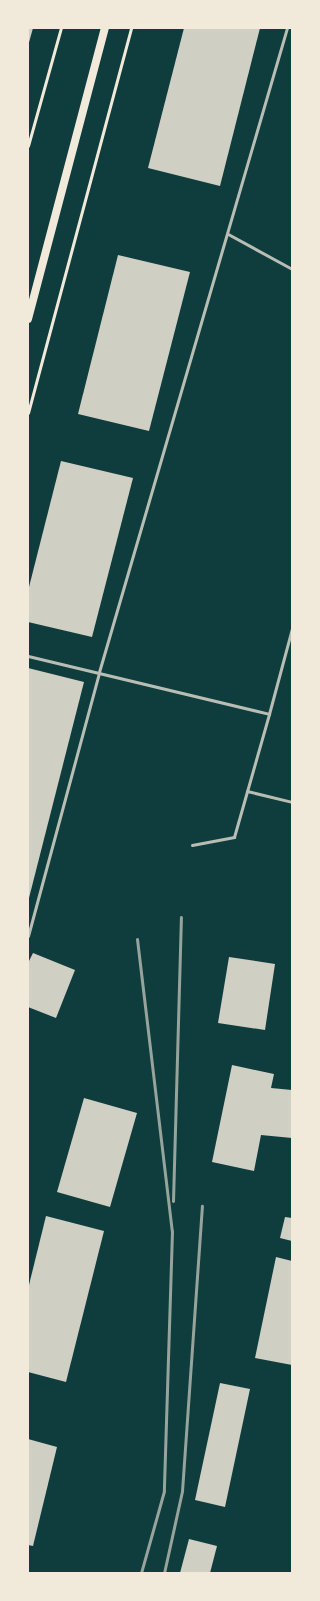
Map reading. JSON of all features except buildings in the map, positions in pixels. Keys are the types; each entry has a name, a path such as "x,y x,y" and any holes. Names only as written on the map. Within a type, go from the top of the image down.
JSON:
{"main road":[{"path":"28,319 105,28"}],"lane":[{"path":"28,936 99,672 287,28"},
{"path":"228,234 292,269"},
{"path":"192,845 234,837 292,628"},
{"path":"28,656 269,714"},
{"path":"247,791 292,802"}],"path":[{"path":"28,146 61,28"},
{"path":"28,413 132,28"}],"railway":[{"path":"173,1201 181,917"},
{"path":"137,939 172,1231 164,1491 141,1573"},
{"path":"164,1573 182,1491 202,1206"}]}
